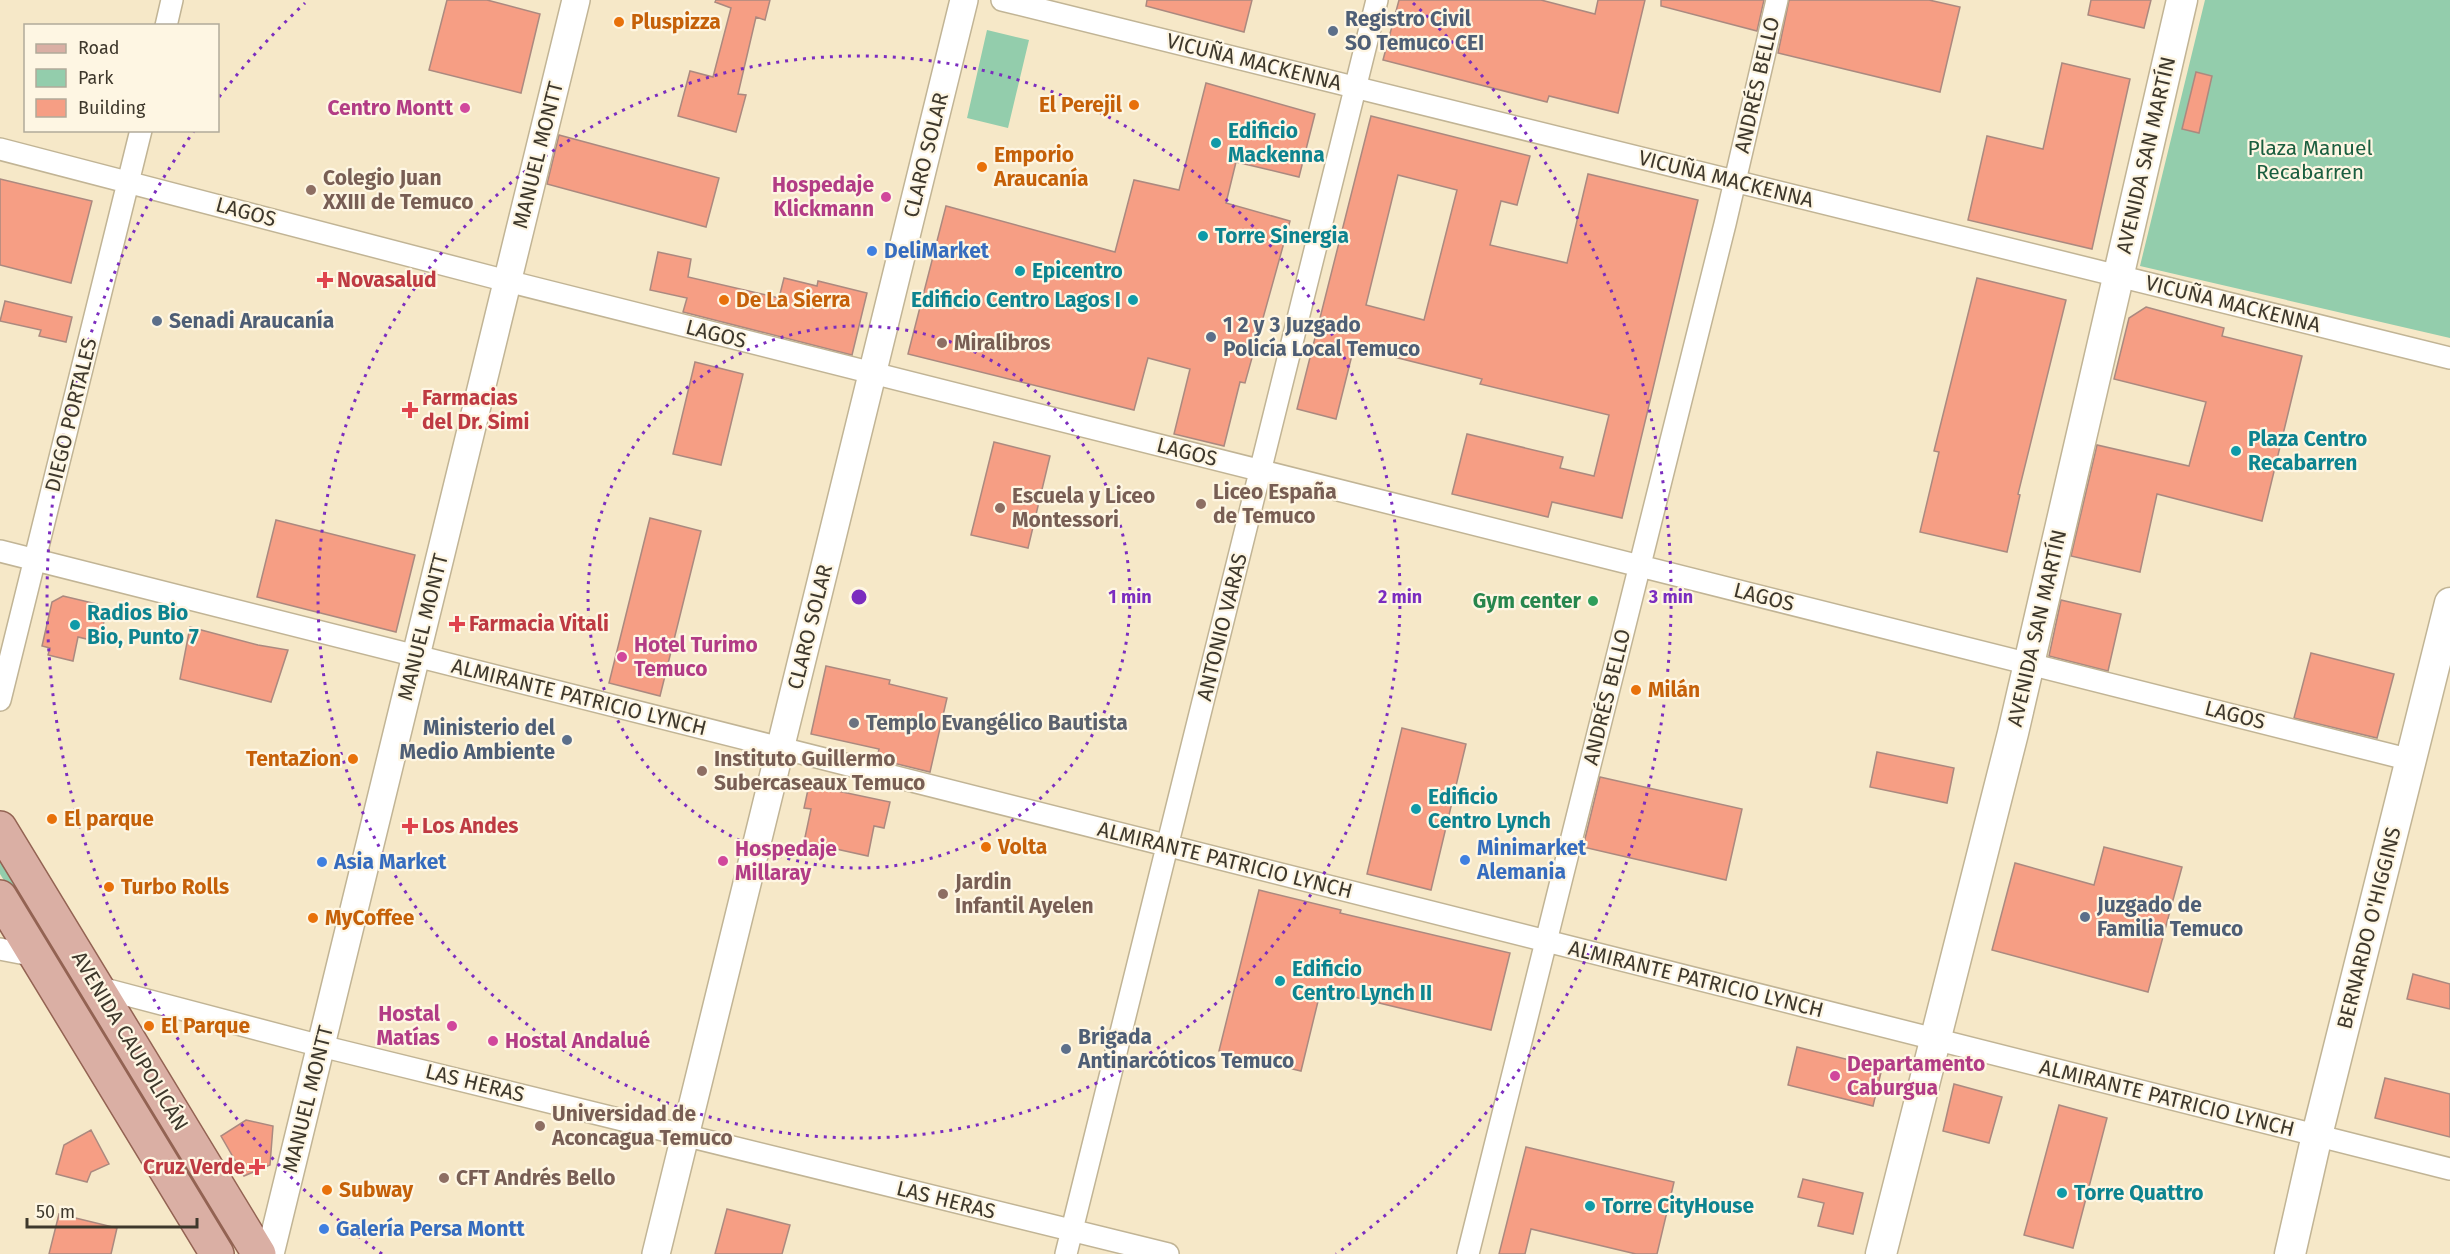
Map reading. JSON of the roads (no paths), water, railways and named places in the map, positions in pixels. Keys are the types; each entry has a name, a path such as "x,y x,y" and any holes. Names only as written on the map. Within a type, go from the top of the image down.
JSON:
{"main road":[{"name":"AVENIDA SAN MARTÍN","path":"1881,1254 2029,664 2182,0"},
{"name":"BERNARDO O'HIGGINS","path":"2290,1254 2317,1135 2450,603"},
{"name":"AVENIDA CAUPOLICÁN","path":"0,828 259,1254"},
{"name":"AVENIDA CAUPOLICÁN","path":"0,897 217,1254"}],"street":[{"path":"166,24 172,0"},
{"name":"MANUEL MONTT","path":"270,1254 576,0"},
{"name":"CLARO SOLAR","path":"656,1254 964,0"},
{"name":"VICUÑA MACKENNA","path":"1002,0 2450,358"},
{"name":"ANTONIO VARAS","path":"1066,1254 1377,0"},
{"name":"ANDRÉS BELLO","path":"1468,1254 1735,181 1777,0"},
{"name":"DIEGO PORTALES","path":"0,700 141,132"},
{"name":"LAGOS","path":"0,149 507,281 2411,760"},
{"name":"ALMIRANTE PATRICIO LYNCH","path":"0,551 2450,1169"},
{"path":"0,949 36,956"},
{"name":"LAS HERAS","path":"97,987 321,1046 1168,1254"}],"place":[{"name":"Pluspizza","path":"619,22"},
{"name":"Registro Civil SO Temuco CEI","path":"1333,31"},
{"name":"El Perejil","path":"1134,105"},
{"name":"Centro Montt","path":"465,108"},
{"name":"Edificio Mackenna","path":"1216,143"},
{"name":"Emporio Araucanía","path":"982,167"},
{"name":"Colegio Juan XXIII de Temuco","path":"311,190"},
{"name":"Hospedaje Klickmann","path":"886,197"},
{"name":"Torre Sinergia","path":"1203,236"},
{"name":"DeliMarket","path":"872,251"},
{"name":"Epicentro","path":"1020,271"},
{"name":"Novasalud","path":"325,280"},
{"name":"De La Sierra","path":"724,300"},
{"name":"Edificio Centro Lagos I","path":"1133,300"},
{"name":"Senadi Araucanía","path":"157,321"},
{"name":"1 2 y 3 Juzgado Policía Local Temuco","path":"1211,337"},
{"name":"Miralibros","path":"942,343"},
{"name":"Farmacias del Dr. Simi","path":"410,410"},
{"name":"Plaza Centro Recabarren","path":"2236,451"},
{"name":"Liceo España de Temuco","path":"1201,504"},
{"name":"Escuela y Liceo Montessori","path":"1000,508"},
{"name":"Gym center","path":"1593,601"},
{"name":"Farmacia Vitali","path":"457,624"},
{"name":"Radios Bio Bio, Punto 7","path":"75,625"},
{"name":"Hotel Turimo Temuco","path":"622,657"},
{"name":"Milán","path":"1636,690"},
{"name":"Templo Evangélico Bautista","path":"854,723"},
{"name":"Ministerio del Medio Ambiente","path":"567,740"},
{"name":"TentaZion","path":"353,759"},
{"name":"Instituto Guillermo Subercaseaux Temuco","path":"702,771"},
{"name":"Edificio Centro Lynch","path":"1416,809"},
{"name":"El parque","path":"52,819"},
{"name":"Los Andes","path":"410,826"},
{"name":"Volta","path":"986,847"},
{"name":"Minimarket Alemania","path":"1465,860"},
{"name":"Hospedaje Millaray","path":"723,861"},
{"name":"Asia Market","path":"322,862"},
{"name":"Turbo Rolls","path":"109,887"},
{"name":"Jardin Infantil Ayelen","path":"943,894"},
{"name":"Juzgado de Familia Temuco","path":"2085,917"},
{"name":"MyCoffee","path":"313,918"},
{"name":"Edificio Centro Lynch II","path":"1280,981"},
{"name":"El Parque","path":"149,1026"},
{"name":"Hostal Matías","path":"452,1026"},
{"name":"Hostal Andalué","path":"493,1041"},
{"name":"Brigada Antinarcóticos Temuco","path":"1066,1049"},
{"name":"Departamento Caburgua","path":"1835,1076"},
{"name":"Universidad de Aconcagua Temuco","path":"540,1126"},
{"name":"Cruz Verde","path":"257,1167"},
{"name":"CFT Andrés Bello","path":"444,1178"},
{"name":"Subway","path":"327,1190"},
{"name":"Torre Quattro","path":"2062,1193"},
{"name":"Torre CityHouse","path":"1590,1206"},
{"name":"Galería Persa Montt","path":"324,1229"}],"park label":[{"name":"Plaza Manuel Recabarren","path":"2310,160"}]}
